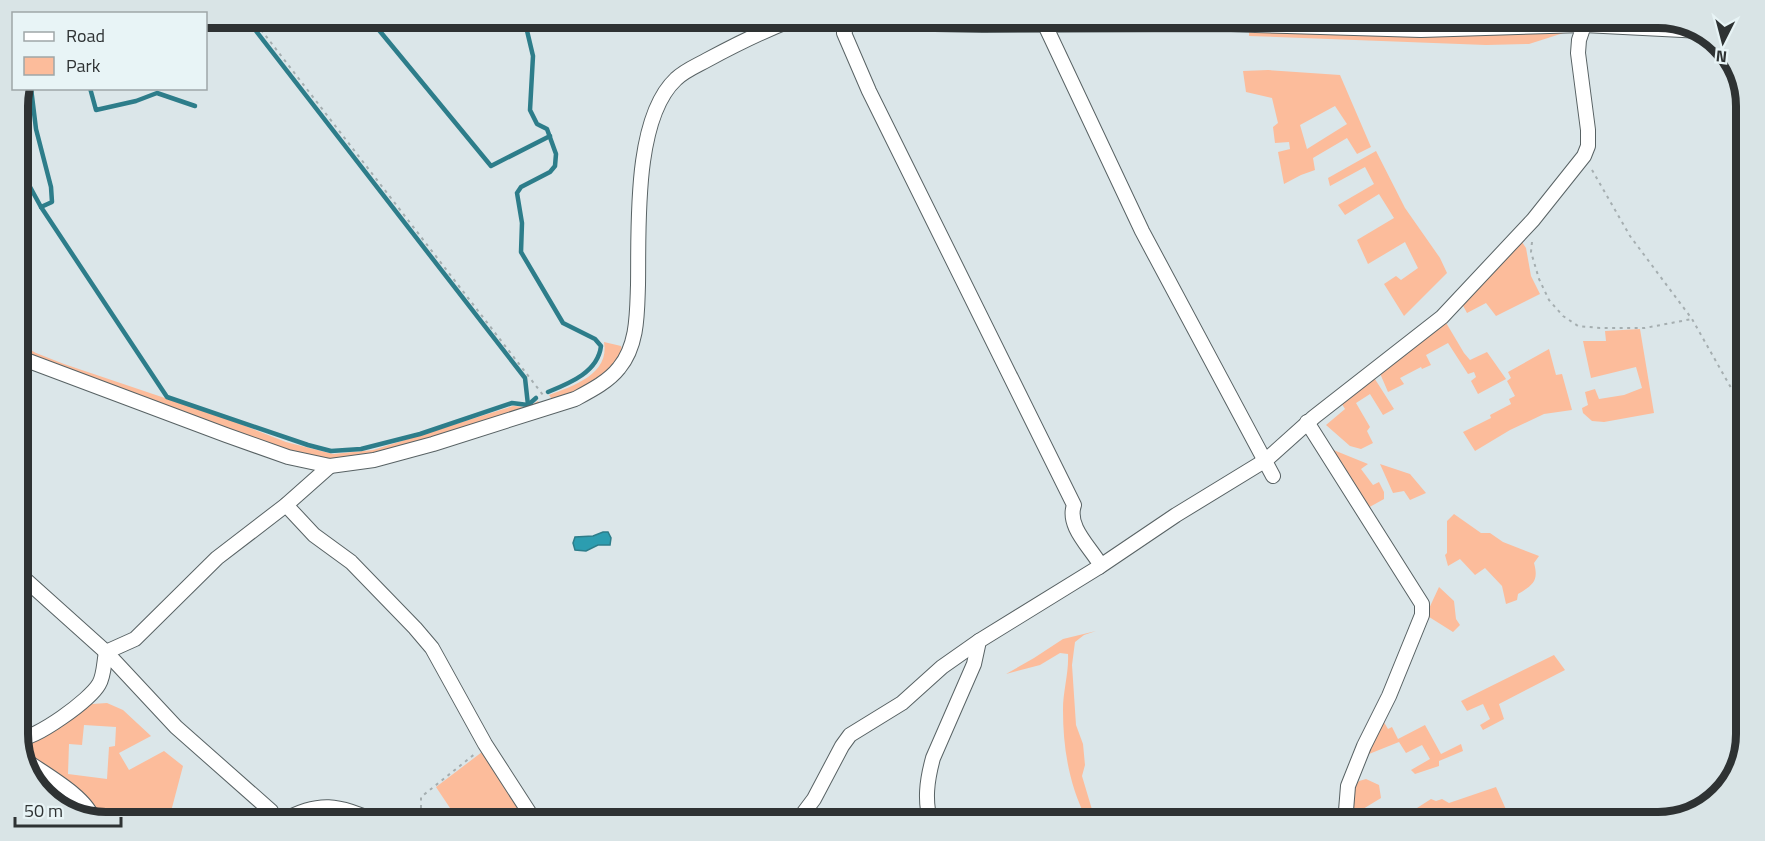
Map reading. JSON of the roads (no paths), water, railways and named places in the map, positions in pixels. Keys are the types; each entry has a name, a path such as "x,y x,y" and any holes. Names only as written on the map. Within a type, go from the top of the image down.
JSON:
{"street":[{"path":"29,361 288,457 330,466 374,460 433,444 552,407 592,390 619,368 629,352 634,337 645,147 656,105 676,78 772,28"},
{"path":"846,28 844,33 869,92 1069,494 1074,505 1071,513 1074,524 1098,561 1099,567"},
{"path":"1046,28 1142,231 1273,476"},
{"path":"1376,28 1420,30 1461,28"},
{"path":"804,812 850,735 902,703 942,666 979,641 1099,567 1176,514 1266,460 1307,423 1442,317 1533,220 1584,156 1588,146 1588,130 1578,53 1583,28"},
{"path":"1307,423 1422,604 1422,615 1389,696 1364,746 1348,786 1345,812"},
{"path":"106,652 135,639 217,558 286,505 330,466"},
{"path":"286,505 314,535 351,562 432,648 485,744 529,812"},
{"path":"29,583 106,652 176,727 271,812"},
{"path":"929,812 927,802 933,758 974,664 979,641"},
{"path":"29,736 46,727 89,696 100,683 106,652"},
{"path":"37,768 80,799 90,811"},
{"path":"300,812 325,805 354,812"}],"water":[{"path":"608,532 611,538 610,545 598,545 586,551 575,550 573,543 575,537 593,536"}],"waterway":[{"path":"254,28 525,378 528,405"},
{"path":"377,28 491,166 550,136"},
{"path":"526,28 533,56 530,110 537,124 547,129 556,154 555,166 550,172 521,187 517,193 522,223 521,252 563,323 595,339 601,346 599,355 589,370 548,392"},
{"path":"31,90 36,129 51,187 52,202 41,207"},
{"path":"91,90 96,110 136,101 157,93 195,106"},
{"path":"29,185 41,207 167,397 331,451 361,449 420,434 512,403 528,405"},
{"path":"528,405 536,398"}]}
